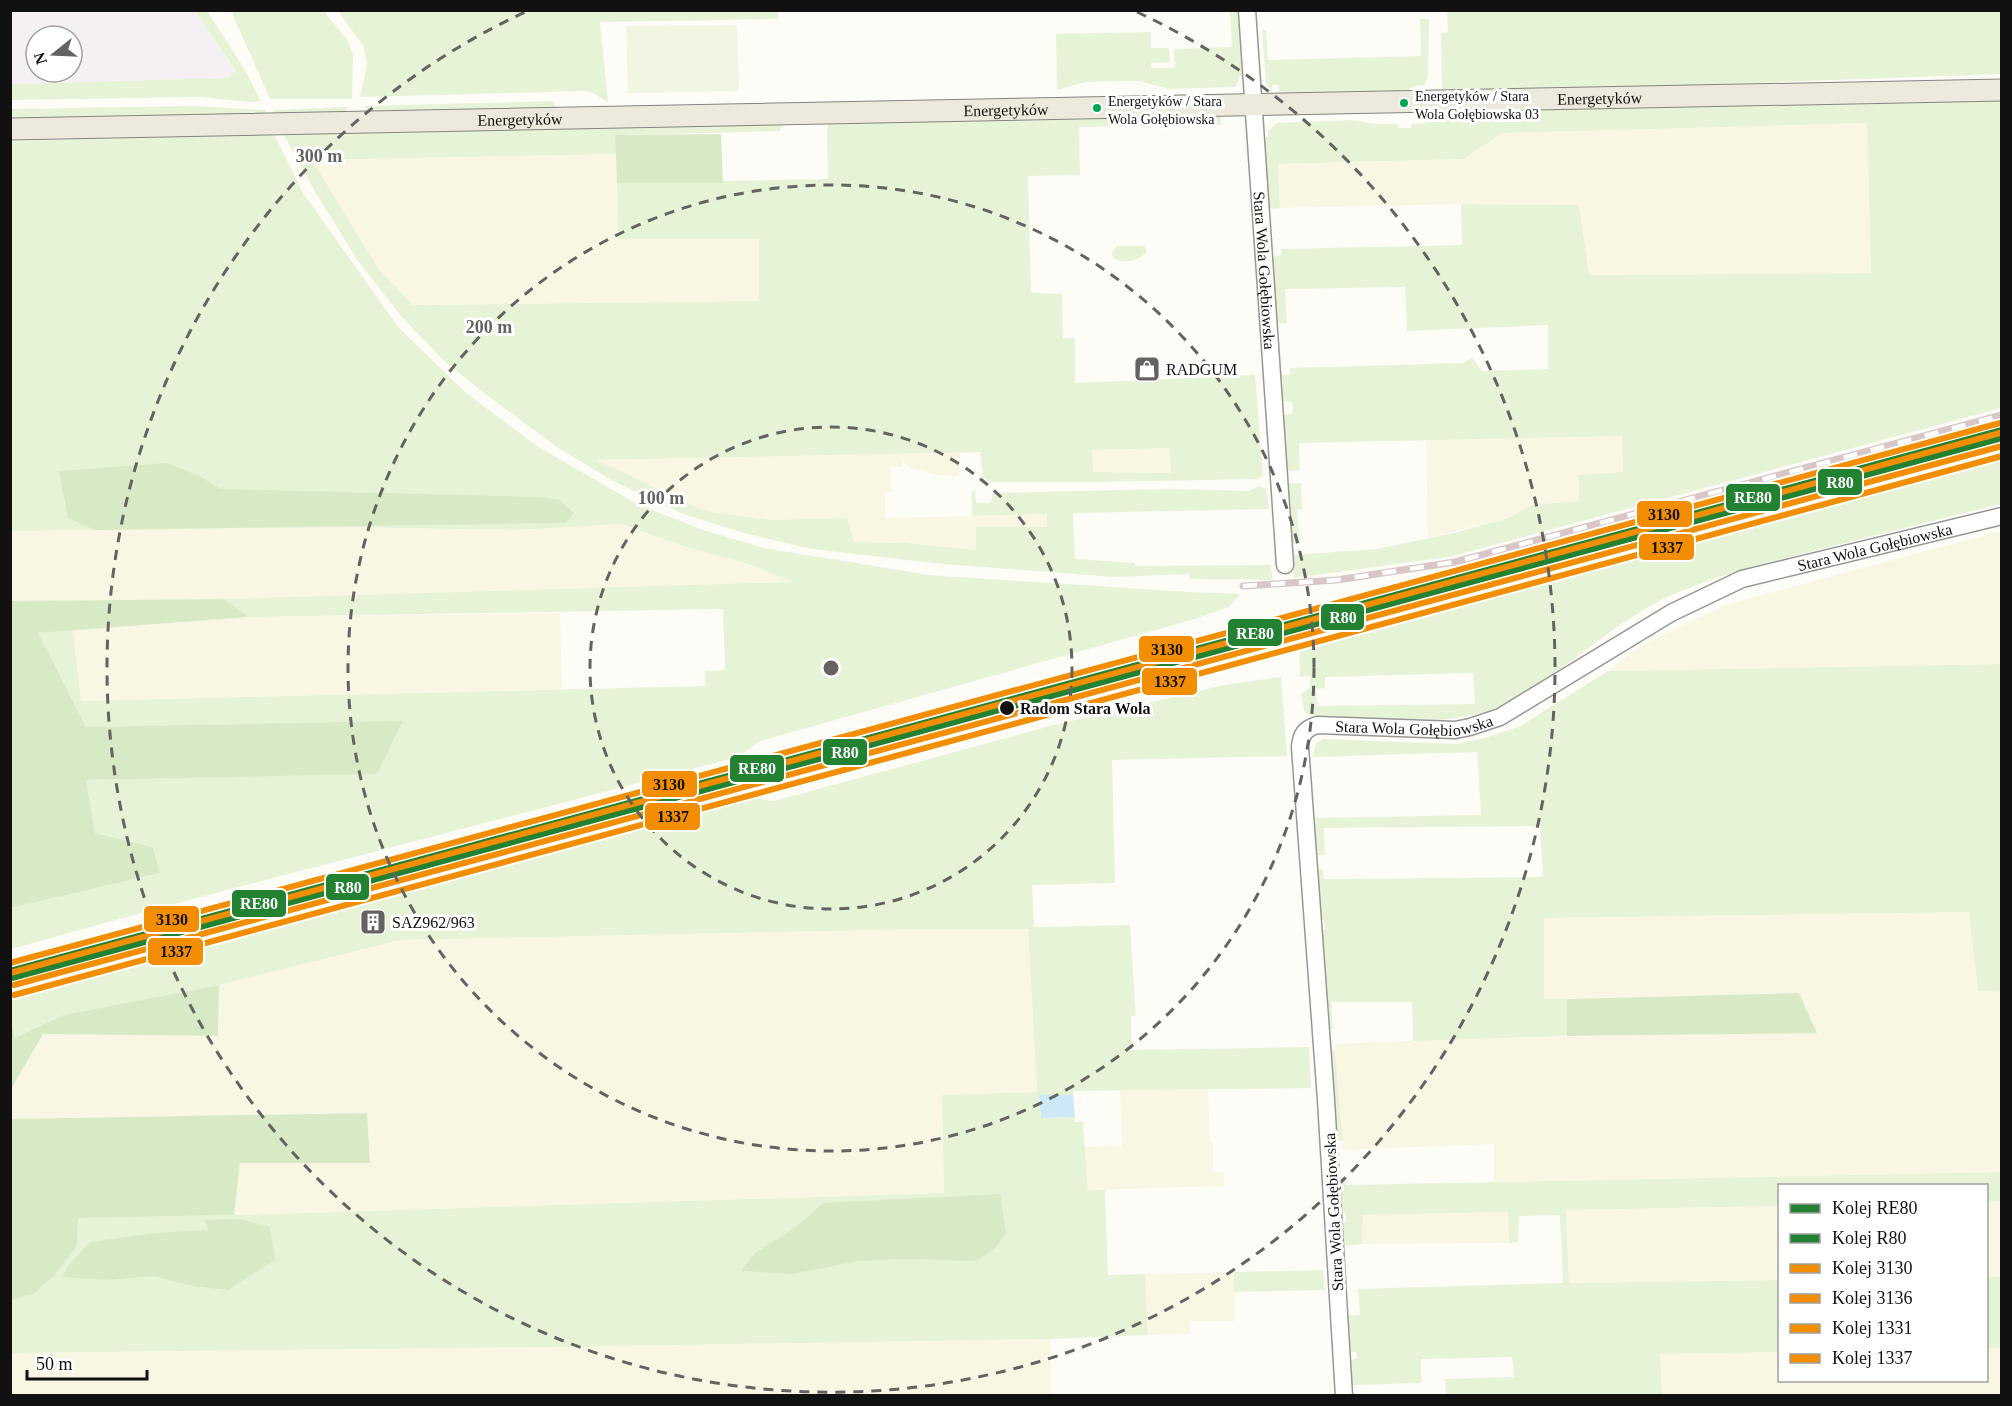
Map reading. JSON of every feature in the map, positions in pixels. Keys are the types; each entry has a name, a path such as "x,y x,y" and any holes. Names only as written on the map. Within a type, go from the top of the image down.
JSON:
{"main road":[{"name":"Energetyków","path":"10,129 2001,90"}],"street":[{"name":"Stara Wola Gołębiowska","path":"1247,10 1285,565"},
{"name":"Stara Wola Gołębiowska","path":"1344,1395 1326,1100 1300,747 1302,734 1305,730 1317,725 1438,730 1470,728 1500,717 1671,613 1742,579 2001,516"}],"shaded area":[{"path":"10,11 195,11 236,72 227,78 84,82 84,24 24,24 24,84 11,84"},
{"path":"1867,123 1871,273 1589,275 1579,205 1461,204 1280,208 1278,164 1464,159 1501,133"},
{"path":"616,154 618,238 759,239 759,301 413,305 378,268 312,160"},
{"path":"1622,436 1623,472 1580,501 1531,505 1511,517 1428,538 1426,439"},
{"path":"1171,448 1171,473 1093,472 1092,450"},
{"path":"960,452 959,476 936,475 910,468 902,460 902,467 891,467 892,492 885,493 885,518 1047,514 1048,527 976,527 976,550 905,543 854,542 846,518 770,520 705,511 595,460"},
{"path":"622,524 677,544 751,565 795,583 223,599 11,601 10,531 335,527 518,530"},
{"path":"2001,531 2001,664 1608,671 1638,648 1728,604"},
{"path":"560,613 562,689 81,701 73,630 249,617"},
{"path":"1970,912 1978,991 2001,992 2001,1172 1494,1182 1494,1144 1343,1150 1335,1044 1460,1039 1816,1032 1799,993 1544,999 1544,918"},
{"path":"925,929 1028,929 1037,1092 942,1095 944,1193 234,1215 239,1163 370,1163 367,1113 11,1119 11,1089 43,1034 218,1036 219,985 400,940"},
{"path":"1120,1090 1208,1090 1213,1172 1224,1172 1224,1186 1088,1190 1085,1147 1122,1146"},
{"path":"2001,1201 2001,1277 1988,1277 1988,1202"},
{"path":"1778,1206 1778,1280 1569,1283 1566,1210"},
{"path":"1509,1212 1509,1243 1362,1244 1363,1215"},
{"path":"1234,1272 1235,1321 1190,1321 1190,1334 1148,1335 1145,1274"},
{"path":"1050,1339 1052,1395 11,1395 11,1353"},
{"path":"1988,1348 2001,1348 2001,1395 1662,1395 1660,1354 1778,1352 1778,1382 1988,1382"}],"green space":[{"path":"778,10 778,19 600,22 608,102 585,91 360,97 367,65 364,47 338,11"},
{"path":"1447,10 2001,11 2001,74 1450,94 1442,89 1441,33 1448,32"},
{"path":"195,11 207,11 245,70 261,101 201,97 11,100 11,84 84,84 84,82 227,78 236,71"},
{"path":"234,11 324,11 348,41 353,54 352,99 270,99 232,13"},
{"path":"1230,11 1239,11 1244,75 1239,76 1235,87 1169,89 1139,81 1130,81 1085,82 1057,90 1056,34 1151,32 1151,48 1169,48 1170,62 1151,63 1151,68 1175,68 1174,49 1232,47"},
{"path":"1420,19 1429,19 1428,77 1425,85 1415,86 1402,93 1284,96 1284,91 1279,92 1279,85 1272,85 1272,91 1266,84 1262,30 1266,30 1268,60 1421,56"},
{"path":"737,25 739,91 628,93 626,26"},
{"path":"2001,100 2001,408 1449,557 1294,578 1292,555 1376,549 1454,533 1511,517 1531,505 1579,501 1579,475 1623,472 1622,436 1299,443 1300,470 1285,471 1281,416 1293,413 1292,402 1280,401 1279,375 1290,375 1290,368 1463,363 1472,358 1482,371 1548,369 1548,325 1407,331 1405,287 1285,289 1287,324 1275,322 1271,257 1281,255 1281,249 1462,245 1461,204 1579,205 1589,275 1871,273 1867,123 1502,133 1464,159 1278,164 1280,208 1267,209 1262,138 1268,137 1268,131 1277,123 1351,120 1375,124 1398,124 1398,128 1411,128 1412,124 1422,124 1460,115 1460,110"},
{"path":"553,101 557,109 371,114 364,106"},
{"path":"194,106 265,110 267,115 11,120 10,109"},
{"path":"348,107 345,114 277,115 274,110"},
{"path":"1221,117 1221,125 1079,127 1080,175 1028,176 1031,293 1062,294 1063,338 1075,338 1075,383 1255,375 1263,476 1256,479 991,482 983,478 980,452 596,460 705,511 770,520 847,518 854,542 905,543 976,550 976,527 1047,527 1047,514 972,516 972,491 975,490 976,503 991,503 993,493 1169,489 1249,491 1258,486 1266,489 1269,509 1073,513 1075,559 1135,563 1135,566 1270,565 1273,580 1190,579 1189,574 1114,577 943,564 811,549 744,533 683,514 613,481 557,447 442,359 402,317 358,261 314,190 283,133 783,123 780,131 616,135 616,154 312,160 378,268 413,305 759,301 759,239 618,239 617,183 828,179 827,130 829,123","holes":["1170,448 1171,473 1093,472 1092,450"]},
{"path":"274,134 303,193 399,328 466,393 537,446 637,504 703,530 764,548 928,575 1240,594 1229,607 1195,619 760,741 738,757 170,905 11,949 11,908 160,873 153,847 95,833 86,780 302,775 403,722 86,727 37,633 73,630 81,701 705,686 705,671 725,670 723,609 249,617 223,599 793,582 751,565 677,544 622,524 518,530 335,527 11,531 11,141"},
{"path":"721,134 723,183 617,183 615,135"},
{"path":"1117,246 1144,246 1147,252 1135,260 1126,262 1113,258 1112,252"},
{"path":"2001,452 2001,504 1765,564 1710,580 1674,594 1630,618 1529,691 1490,710 1432,720 1318,716 1305,713 1301,694 1310,688 1310,676 1300,677 1299,642 1897,483","holes":["1473,673 1475,704 1317,706 1316,689 1325,688 1325,677"]},
{"path":"167,463 199,476 221,489 540,497 559,500 574,513 566,523 95,530 68,518 59,471"},
{"path":"1301,483 1302,509 1297,510 1300,544 1290,544 1286,484"},
{"path":"223,599 249,617 38,633 86,727 403,721 377,774 86,780 95,833 153,847 160,873 11,908 11,601"},
{"path":"2001,664 2001,992 1978,991 1969,912 1544,918 1544,999 1567,999 1567,1036 1413,1041 1412,1002 1331,1002 1333,1029 1327,1029 1318,930 1325,929 1324,920 1320,919 1317,871 1323,869 1324,879 1543,877 1540,826 1324,828 1325,855 1316,855 1311,826 1316,824 1315,818 1481,815 1477,752 1313,757 1315,745 1323,739 1456,744 1485,738 1519,727 1608,671"},
{"path":"1281,677 1287,756 1112,760 1115,883 1032,885 1034,927 1130,925 1136,1016 1131,1016 1132,1050 1309,1047 1311,1088 1074,1091 1073,1095 1039,1096 1041,1118 1075,1117 1075,1122 1083,1122 1088,1190 1105,1190 1108,1275 1145,1274 1148,1335 1050,1339 553,1347 11,1353 11,1298 77,1246 78,1218 944,1193 942,1095 1037,1092 1028,929 925,929 400,940 219,985 63,1015 14,1039 11,1023 11,990 205,937 562,849 748,797 774,801 1054,725 1224,685"},
{"path":"219,985 218,1036 43,1034 11,1089 11,1023 15,1038 63,1015"},
{"path":"1799,993 1817,1033 1567,1036 1567,999"},
{"path":"1335,1050 1343,1141 1335,1141 1330,1051"},
{"path":"367,1113 370,1163 240,1163 234,1215 78,1218 77,1246 55,1275 33,1294 11,1300 11,1119"},
{"path":"2001,1172 2002,1201 1988,1202 1988,1184 1778,1184 1778,1206 1566,1210 1569,1283 1778,1280 1778,1352 1660,1354 1662,1395 1446,1396 1445,1379 1514,1377 1512,1357 1421,1359 1421,1383 1350,1384 1349,1361 1357,1358 1356,1352 1348,1352 1346,1316 1360,1315 1358,1289 1563,1283 1560,1215 1519,1216 1518,1242 1509,1243 1508,1212 1363,1215 1362,1244 1344,1246 1340,1223 1346,1222 1345,1212 1339,1213 1338,1177 1345,1177 1346,1185"},
{"path":"1000,1194 1006,1233 995,1248 977,1261 904,1259 859,1261 792,1274 741,1271 755,1253 796,1227 823,1203"},
{"path":"241,1219 270,1227 275,1260 228,1290 192,1286 153,1276 106,1280 62,1277 69,1265 90,1242 155,1233 209,1230 204,1220"},
{"path":"1323,1270 1325,1290 1234,1292 1234,1272"},
{"path":"1988,1277 2001,1277 2001,1348 1988,1348"}],"water":[{"path":"1039,1095 1073,1095 1075,1117 1041,1118"}],"railway":[{"path":"1243,586 1337,580 1455,562 2002,415"}],"rail line":[{"name":"3130","path":"10,963 2000,423"},
{"name":"RE80","path":"10,971 2002,430"},
{"name":"1331","path":"10,973 2000,433"},
{"name":"R80","path":"12,978 2002,438"},
{"name":"3136","path":"14,985 2002,446"},
{"name":"1337","path":"14,995 2002,456"}],"place":[{"name":"Energetyków / Stara Wola Gołębiowska 03","path":"1404,103"},
{"name":"Energetyków / Stara Wola Gołębiowska","path":"1097,108"},
{"name":"RADGUM","path":"1147,369"},
{"name":"Radom Stara Wola","path":"1007,708"},
{"name":"SAZ962/963","path":"373,922"}]}
